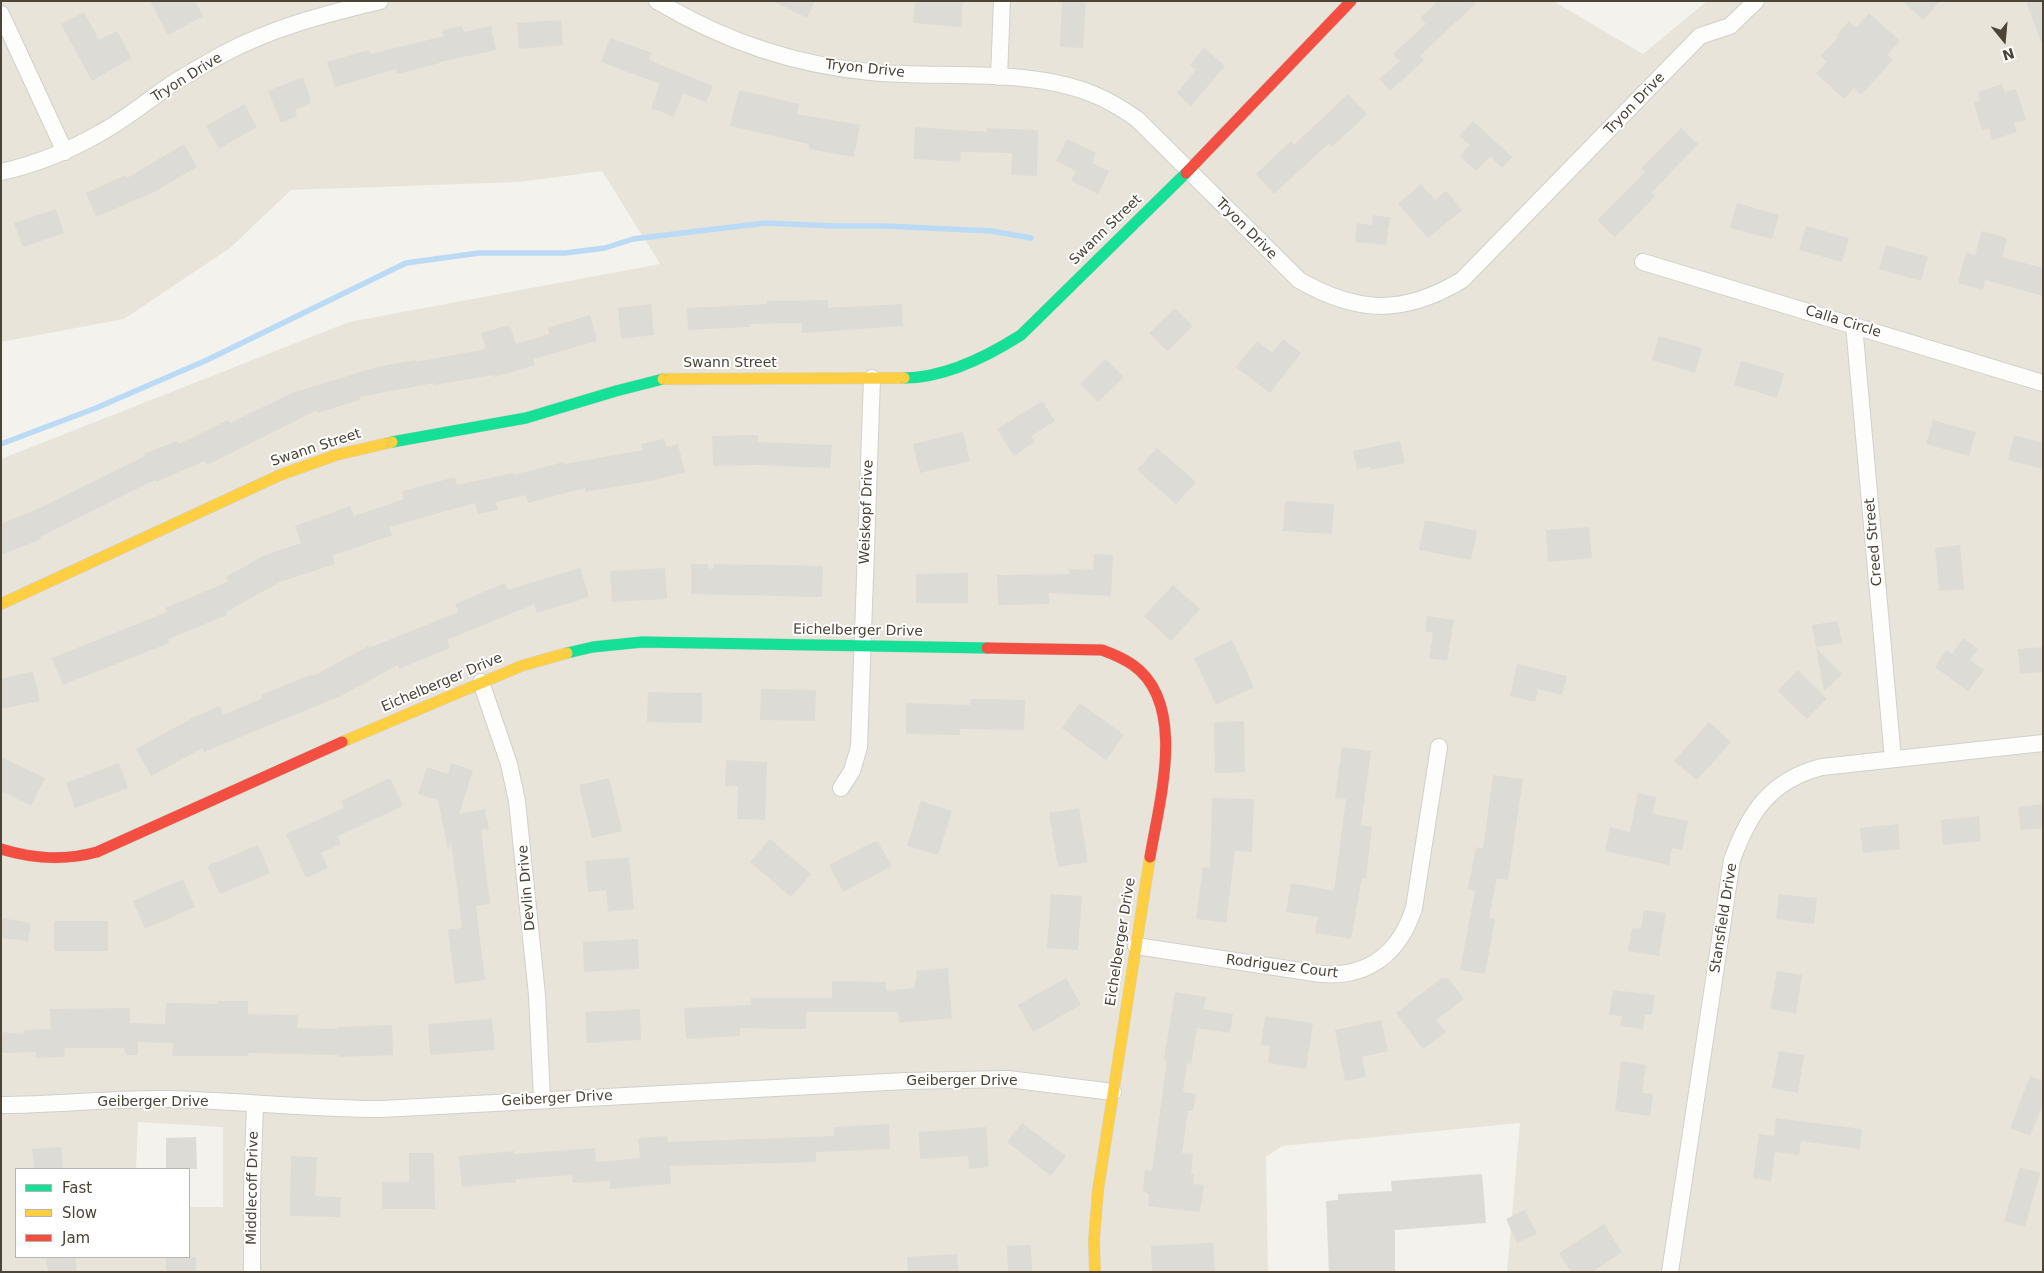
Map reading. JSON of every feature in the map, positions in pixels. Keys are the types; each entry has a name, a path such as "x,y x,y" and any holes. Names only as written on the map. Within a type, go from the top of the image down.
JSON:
{"street":[{"name":"Tryon Drive","path":"1,172 29,166 65,152 101,133 172,84 226,53 305,19 324,8 380,1"},
{"name":"Tryon Drive","path":"657,1 692,22 738,41 773,53 821,65 870,72 1024,78 1071,87 1094,94 1137,119 1290,273 1306,285 1321,293 1344,301 1393,306 1418,302 1441,294 1462,280 1700,36 1730,26 1756,1"},
{"path":"999,77 1002,1"},
{"name":"Swann Street","path":"1,604 277,476 336,455 372,446 467,431 528,418 647,381 671,378 909,378 943,373 967,366 1000,349 1021,335 1188,171 1351,1"},
{"path":"1,14 65,152"},
{"name":"Calla Circle","path":"1643,262 2043,383"},
{"name":"Creed Street","path":"1854,325 1893,759"},
{"name":"Weiskopf Drive","path":"841,788 852,771 859,748 872,378"},
{"name":"Eichelberger Drive","path":"1,850 24,857 49,860 77,857 97,852 481,682 556,655 593,647 642,642 1102,650 1125,658 1151,685 1162,707 1167,731 1166,756 1098,1190 1094,1240 1095,1272"},
{"name":"Devlin Drive","path":"481,682 509,764 517,801 537,995 542,1099"},
{"name":"Stansfield Drive","path":"1670,1272 1732,860 1740,837 1752,815 1787,780 1822,767 2043,743"},
{"name":"Rodriguez Court","path":"1136,946 1321,974 1348,974 1371,966 1398,941 1411,919 1439,747"},
{"name":"Geiberger Drive","path":"1,1105 36,1105 120,1099 169,1099 332,1109 382,1109 906,1081 1008,1079 1045,1082 1113,1092"},
{"name":"Middlecoff Drive","path":"252,1272 252,1192 256,1104"}],"shaded area":[{"path":"1,1 1553,1 1643,54 1707,1 2043,1 2043,1272 1507,1272 1520,1123 1282,1146 1266,1157 1268,1272 1,1272 1,459 349,322 660,264 602,171 519,182 291,190 230,248 124,319 1,342"}],"building":[{"path":"150,1 195,1 203,16 168,35"},
{"path":"773,1 815,1 807,18"},
{"path":"915,1 963,1 961,27 913,23"},
{"path":"1062,1 1086,1 1083,48 1060,47"},
{"path":"1438,1 1478,1 1420,56 1424,60 1390,91 1379,79 1400,61 1393,54 1426,24 1420,18"},
{"path":"1902,1 1940,1 1923,20"},
{"path":"2026,1 2043,1 2043,42 2041,42"},
{"path":"84,12 99,40 117,31 132,58 92,81 61,24"},
{"path":"1869,13 1900,41 1887,55 1893,60 1861,95 1854,88 1844,99 1816,73 1827,62 1821,56 1839,36 1837,35 1849,21 1856,28"},
{"path":"561,20 563,45 519,49 517,23"},
{"path":"462,26 464,32 491,26 496,50 440,62 397,74 396,69 335,87 327,62 369,50 371,54 444,36 442,30"},
{"path":"610,38 652,53 649,60 713,86 706,102 683,93 674,117 651,108 660,84 601,62"},
{"path":"1204,48 1225,66 1191,106 1177,93 1196,70 1190,65"},
{"path":"303,77 310,97 310,103 295,110 297,116 281,123 268,91"},
{"path":"2002,84 2005,92 2016,89 2026,120 2014,123 2017,132 1992,140 1989,128 1982,130 1974,102 1980,100 1978,92"},
{"path":"739,90 799,104 797,114 860,125 854,157 809,149 809,144 730,126"},
{"path":"1348,94 1367,114 1332,147 1329,143 1274,194 1256,174 1291,141 1294,145"},
{"path":"244,104 257,127 219,149 206,126"},
{"path":"1473,121 1512,157 1502,168 1490,156 1476,171 1460,156 1470,145 1459,136"},
{"path":"915,127 987,132 987,128 1038,130 1037,176 1011,175 1012,153 961,152 960,162 914,159"},
{"path":"1681,128 1698,144 1651,193 1655,196 1615,237 1597,220 1645,172 1641,168"},
{"path":"1067,139 1096,153 1092,163 1109,171 1098,194 1071,181 1076,171 1056,161"},
{"path":"184,144 197,167 154,192 96,217 86,193 126,175 127,178"},
{"path":"1421,184 1435,200 1446,191 1462,210 1428,238 1398,204"},
{"path":"1737,203 1779,215 1772,239 1730,228"},
{"path":"56,209 64,233 23,247 14,223"},
{"path":"1373,215 1390,217 1386,245 1355,242 1357,223 1372,225"},
{"path":"1806,226 1849,238 1842,262 1799,250"},
{"path":"1982,231 2007,238 2002,257 2043,268 2043,296 1985,280 1983,290 1958,283 1966,252 1975,255"},
{"path":"1886,245 1928,257 1921,281 1879,269"},
{"path":"828,300 828,308 902,304 903,326 802,333 802,323 750,324 750,327 688,330 687,308 767,304 767,301"},
{"path":"651,304 654,335 621,339 618,308"},
{"path":"1175,308 1193,326 1167,351 1149,333"},
{"path":"590,315 597,341 533,359 535,365 494,377 493,375 434,385 434,383 359,397 360,400 317,413 317,410 207,465 205,461 156,482 155,480 40,537 41,539 1,555 1,524 42,507 145,456 144,454 177,441 179,444 228,420 230,423 292,393 377,367 486,349 481,333 510,325 516,344 549,334 548,328"},
{"path":"1659,336 1702,348 1695,373 1652,360"},
{"path":"1283,339 1301,353 1270,393 1236,367 1257,341 1272,353"},
{"path":"1105,359 1124,377 1098,402 1080,384"},
{"path":"1741,361 1784,373 1777,398 1734,385"},
{"path":"1042,401 1055,421 1031,436 1035,442 1014,456 997,429"},
{"path":"1933,420 1976,432 1969,456 1926,444"},
{"path":"963,432 970,461 920,473 913,444"},
{"path":"758,435 758,442 832,445 830,468 758,465 713,466 712,436"},
{"path":"2014,435 2043,443 2043,469 2008,460"},
{"path":"664,439 667,447 678,444 685,472 655,480 585,492 585,488 528,503 526,495 496,502 498,510 478,514 475,503 389,527 392,535 332,556 335,564 280,582 226,612 227,615 168,639 169,643 63,685 52,658 167,612 165,608 228,582 226,577 263,556 301,543 295,526 350,506 354,516 404,499 402,491 455,477 457,485 513,473 513,475 564,462 564,464 643,450 641,444"},
{"path":"1400,441 1405,463 1370,470 1370,467 1357,469 1353,451"},
{"path":"1157,448 1196,482 1176,504 1137,470"},
{"path":"1285,501 1334,504 1332,534 1283,531"},
{"path":"1425,520 1477,531 1471,560 1419,550"},
{"path":"1589,527 1592,558 1548,562 1546,530"},
{"path":"1960,545 1964,589 1939,591 1935,548"},
{"path":"1094,554 1113,555 1111,596 1049,593 1049,604 998,605 997,575 1069,574 1069,569 1093,570"},
{"path":"691,564 707,564 709,569 714,568 714,564 823,566 822,597 691,594"},
{"path":"580,568 589,597 537,613 534,604 447,640 450,648 399,669 398,665 343,695 204,752 203,748 151,776 136,749 192,718 220,706 223,715 263,698 261,695 312,674 313,676 368,646 369,648 458,612 455,604 505,583 508,590"},
{"path":"665,568 667,599 612,602 610,571"},
{"path":"968,573 968,603 916,603 916,574"},
{"path":"1173,585 1200,609 1171,641 1144,616"},
{"path":"1427,616 1454,620 1447,661 1429,658 1433,633 1425,631"},
{"path":"1838,621 1842,643 1816,647 1812,625"},
{"path":"1963,638 1978,649 1970,660 1984,670 1968,691 1935,667 1946,650 1952,654"},
{"path":"1232,640 1254,687 1216,705 1194,658"},
{"path":"2043,647 2043,672 2020,674 2018,649"},
{"path":"1816,648 1842,674 1824,691"},
{"path":"1517,664 1567,676 1562,695 1538,689 1535,702 1510,696"},
{"path":"1798,670 1827,699 1807,719 1778,691"},
{"path":"33,671 40,701 1,709 1,679"},
{"path":"761,689 816,690 815,721 760,720"},
{"path":"648,692 702,693 702,723 647,722"},
{"path":"971,699 1025,700 1024,730 960,729 960,735 906,734 906,703 970,705"},
{"path":"1080,703 1124,735 1106,760 1062,728"},
{"path":"1244,721 1245,772 1215,773 1214,722"},
{"path":"1709,722 1731,742 1697,780 1674,761"},
{"path":"1342,747 1371,751 1361,825 1372,827 1366,878 1362,878 1351,939 1315,933 1318,917 1286,912 1291,883 1334,891 1346,799 1335,798"},
{"path":"1,757 45,778 31,806 1,791"},
{"path":"726,760 767,762 765,820 737,819 738,786 725,786"},
{"path":"119,763 128,788 75,808 66,783"},
{"path":"451,763 473,770 459,814 485,809 489,829 481,830 490,904 476,906 485,980 455,984 448,930 462,928 451,840 448,850 438,800 418,794 427,767 448,774"},
{"path":"1493,775 1523,779 1508,880 1497,878 1489,918 1495,919 1485,974 1460,970 1475,891 1468,889 1476,847 1483,849"},
{"path":"390,778 403,806 338,836 341,844 321,853 328,868 306,878 286,834 344,808 341,801"},
{"path":"609,778 622,831 592,838 579,785"},
{"path":"1638,793 1656,797 1653,814 1688,821 1682,850 1672,848 1669,865 1605,851 1610,827 1630,832"},
{"path":"1212,798 1254,799 1252,852 1235,851 1226,923 1196,919 1203,867 1210,868"},
{"path":"921,801 952,811 938,855 907,846"},
{"path":"2043,804 2043,828 2021,830 2018,807"},
{"path":"1079,808 1088,862 1058,867 1049,813"},
{"path":"1979,816 1981,841 1943,845 1941,820"},
{"path":"1898,824 1900,849 1863,853 1860,828"},
{"path":"770,839 811,874 791,897 750,862"},
{"path":"873,842 878,842 892,866 843,892 829,865"},
{"path":"258,845 270,873 220,894 207,866"},
{"path":"629,857 634,909 608,912 606,890 588,892 585,861"},
{"path":"183,879 195,907 145,929 133,901"},
{"path":"1051,894 1082,896 1078,950 1047,948"},
{"path":"1779,894 1817,898 1814,924 1776,919"},
{"path":"1644,910 1666,913 1659,956 1628,951 1632,928 1641,929"},
{"path":"1,918 31,923 28,941 1,938"},
{"path":"54,921 108,921 108,951 54,951"},
{"path":"638,939 639,969 584,972 583,942"},
{"path":"948,968 952,1018 899,1023 898,1012 806,1012 806,1029 740,1028 740,1036 686,1039 684,1008 751,1005 751,998 832,998 832,981 886,982 886,991 914,988 917,971"},
{"path":"1777,971 1802,975 1796,1013 1770,1009"},
{"path":"1066,978 1081,1005 1033,1032 1018,1005"},
{"path":"1442,978 1448,978 1464,999 1436,1020 1446,1032 1423,1049 1396,1013"},
{"path":"1613,990 1655,995 1652,1015 1645,1015 1643,1029 1620,1026 1622,1016 1609,1015"},
{"path":"1175,992 1206,997 1204,1009 1233,1014 1230,1033 1197,1028 1191,1064 1187,1063 1183,1092 1196,1094 1193,1111 1188,1111 1182,1153 1193,1154 1191,1174 1194,1174 1193,1184 1204,1185 1200,1212 1148,1206 1149,1194 1143,1191 1145,1170 1152,1171 1167,1060 1164,1059"},
{"path":"217,1001 248,1001 248,1014 298,1015 297,1028 337,1029 337,1027 392,1025 393,1055 338,1057 338,1055 248,1053 249,1056 172,1056 173,1043 138,1042 138,1055 126,1055 124,1048 64,1048 65,1057 36,1058 36,1052 1,1053 1,1032 24,1034 24,1030 51,1029 50,1009 130,1008 130,1023 165,1024 166,1003 218,1004"},
{"path":"640,1009 641,1040 587,1043 585,1012"},
{"path":"1265,1016 1313,1023 1306,1069 1268,1063 1270,1046 1261,1045"},
{"path":"492,1019 495,1050 430,1055 428,1024"},
{"path":"1381,1020 1388,1051 1362,1057 1366,1077 1345,1081 1335,1030"},
{"path":"1779,1051 1804,1055 1798,1093 1772,1088"},
{"path":"1621,1061 1646,1065 1642,1093 1653,1094 1650,1116 1615,1111"},
{"path":"2030,1076 2043,1081 2043,1104 2030,1136 2010,1128"},
{"path":"1776,1118 1862,1129 1860,1149 1801,1141 1799,1155 1775,1152 1771,1181 1753,1178 1759,1134 1774,1136"},
{"path":"1022,1123 1066,1156 1051,1176 1007,1142"},
{"path":"889,1124 890,1149 816,1152 816,1162 670,1166 671,1184 610,1189 610,1181 573,1183 572,1175 516,1179 516,1182 462,1187 459,1156 514,1151 514,1154 595,1148 596,1162 640,1158 638,1138 667,1136 668,1142 834,1136 834,1127"},
{"path":"986,1127 989,1167 969,1169 968,1156 920,1159 919,1132"},
{"path":"196,1137 197,1169 166,1168 166,1138"},
{"path":"61,1147 63,1168 34,1168 32,1149"},
{"path":"409,1153 434,1153 435,1209 382,1209 382,1182 409,1182"},
{"path":"291,1156 317,1157 315,1196 341,1197 340,1217 290,1216"},
{"path":"2020,1167 2040,1173 2025,1227 2004,1221"},
{"path":"1482,1174 1486,1223 1395,1230 1395,1272 1329,1272 1326,1201 1338,1200 1338,1194 1392,1191 1391,1181"},
{"path":"1525,1210 1537,1234 1517,1243 1506,1219"},
{"path":"1604,1224 1622,1252 1592,1272 1571,1272 1559,1253"},
{"path":"1213,1243 1215,1272 1152,1272 1151,1246"},
{"path":"1031,1245 1032,1272 1008,1272 1007,1246"},
{"path":"957,1254 958,1272 908,1272 907,1257"},
{"path":"196,1257 196,1272 166,1272 166,1258"},
{"path":"46,1258 75,1258 77,1272 48,1272"}],"waterway":[{"path":"1,444 96,408 207,360 406,263 479,253 565,253 605,248 633,239 765,223 991,231 1031,238"}],"traffic: fast":[{"path":"904,378 919,377 950,370 995,351 1021,335 1186,173"},
{"path":"392,442 526,418 663,379"},
{"path":"567,653 593,647 642,642 987,648"}],"traffic: slow":[{"path":"663,379 904,378"},
{"path":"1,604 280,475 336,455 392,442"},
{"path":"342,742 521,666 567,653"},
{"path":"1095,1272 1094,1240 1098,1190 1150,857"}],"traffic: jam":[{"path":"1186,173 1351,1"},
{"path":"987,648 1102,650 1118,656 1133,665 1150,682 1160,704 1165,728 1166,755 1150,857"},
{"path":"1,849 49,858 73,857 97,852 342,742"}]}
